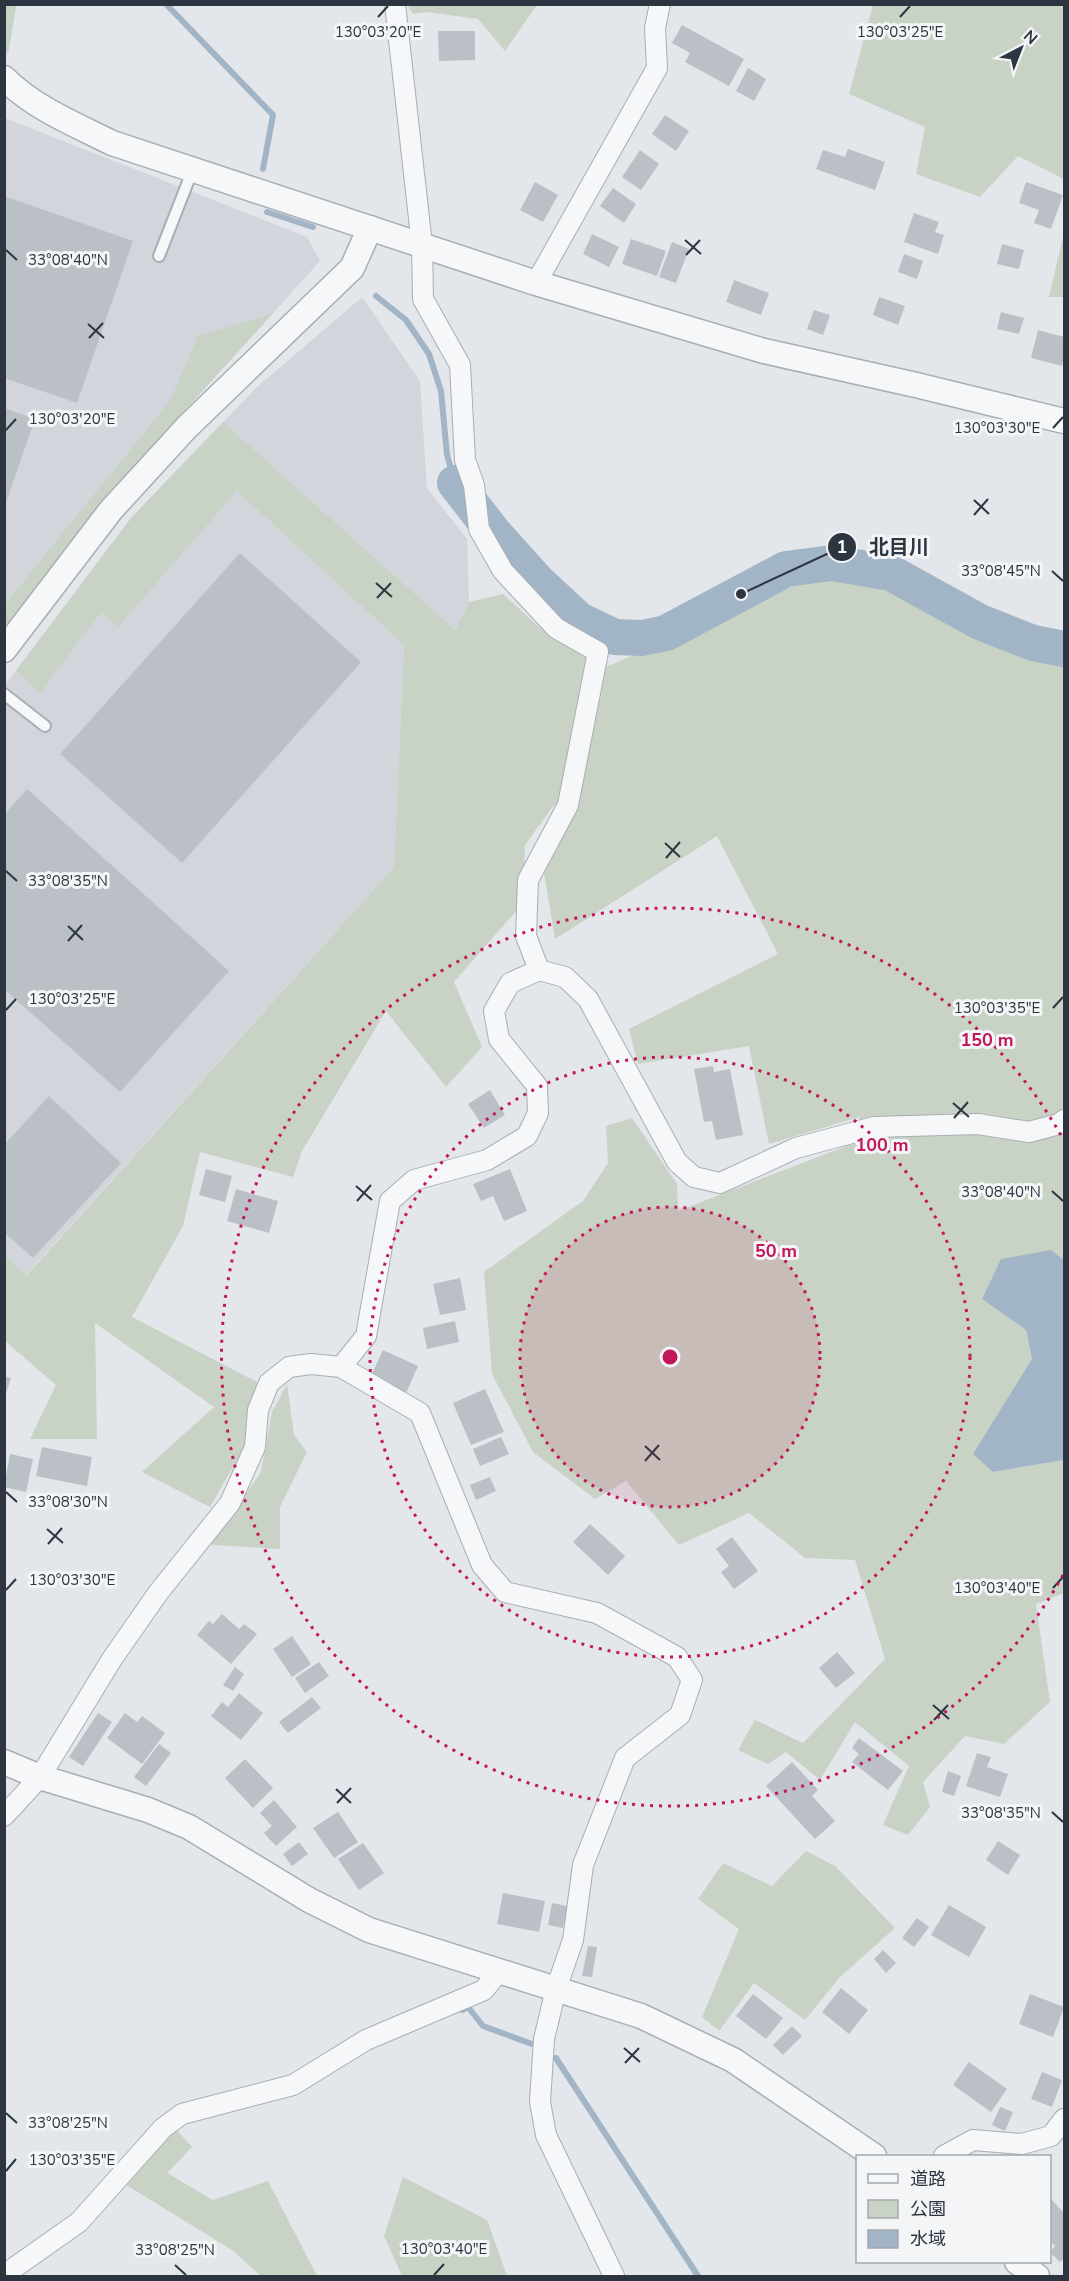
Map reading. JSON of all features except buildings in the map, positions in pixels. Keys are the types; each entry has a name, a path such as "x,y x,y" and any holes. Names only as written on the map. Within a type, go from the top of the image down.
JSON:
{"street":[{"path":"395,4 422,245 423,299 460,365 465,460 474,485 479,529 503,571 556,628 598,652 568,805 528,880 526,936 539,970"},
{"path":"536,283 657,68 656,28 660,4"},
{"path":"4,78 50,113 112,143 536,283 764,351 1065,421"},
{"path":"4,650 111,510 187,427 352,268 370,228"},
{"path":"341,1367 366,1336 390,1201 414,1180 487,1160 527,1136 538,1113 537,1086 499,1039 494,1011 510,983 539,970 565,977 588,999 677,1162 694,1177 720,1183 796,1148 874,1127 978,1124 1029,1132 1059,1125 1065,1120"},
{"path":"4,1816 40,1777 112,1659 158,1593 230,1503 255,1447 258,1410 269,1383 289,1367 311,1364 341,1367 420,1413 482,1565 506,1592 597,1613 677,1657 692,1680 680,1715 625,1758 583,1865 573,1940 556,1989 543,2049 540,2102 546,2135 614,2277"},
{"path":"4,1762 40,1777 148,1810 189,1827 309,1900 369,1930 641,2016 733,2060 871,2155"},
{"path":"4,2275 79,2222 163,2128 183,2114 293,2085 366,2040 484,1990 499,1971"},
{"path":"947,2155 973,2140 1022,2144 1051,2136 1065,2119"},
{"path":"1018,2263 1037,2277"}],"lane":[{"path":"159,256 193,169"},
{"path":"4,694 45,726"}],"shaded area":[{"path":"5,118 307,237 320,261 230,361 68,528 5,604"},
{"path":"362,297 420,381 427,488 467,539 469,602 455,630 404,646 394,867 25,1276 4,1255 4,686 131,518 257,387"}],"green space":[{"path":"407,4 537,5 505,51 478,19 427,12 413,14"},
{"path":"4,5 16,7 8,54 5,50"},
{"path":"873,5 1064,5 1064,179 1018,156 980,197 916,174 925,127 849,94"},
{"path":"1064,233 1064,297 1049,297"},
{"path":"272,314 102,502 5,628 5,604 170,401 198,336"},
{"path":"223,422 455,630 469,602 503,594 539,627 606,667 805,581 880,581 979,630 1064,655 1064,1260 1051,1250 982,1298 1026,1330 1032,1360 974,1454 993,1472 1064,1460 1064,1593 1036,1604 1050,1702 1004,1744 965,1736 923,1782 930,1807 908,1835 883,1825 909,1766 855,1722 820,1780 786,1752 768,1764 738,1750 755,1720 803,1743 885,1659 855,1560 805,1558 749,1513 679,1545 626,1481 595,1499 533,1452 492,1374 484,1272 583,1201 608,1163 606,1126 632,1118 677,1184 678,1211 862,1140 859,1117 769,1144 749,1046 638,1064 629,1029 778,954 717,836 555,939 544,873 573,818 554,805 525,845 523,903 454,982 482,1047 446,1087 386,1011 302,1151 293,1177 200,1152 183,1226 132,1317 257,1382 245,1446 210,1507 142,1472 214,1407 95,1323 97,1439 30,1439 56,1385 5,1341 4,1255 26,1276 394,867 404,645 237,491 118,627 101,612 40,693 16,671 131,518"},
{"path":"287,1384 294,1435 307,1452 280,1507 280,1549 211,1545 261,1472 272,1412"},
{"path":"806,1851 835,1866 895,1928 840,1977 805,2020 754,1983 719,2031 702,2017 739,1929 698,1899 723,1863 772,1886"},
{"path":"176,2129 192,2147 167,2173 213,2200 268,2181 317,2276 261,2276 232,2250 123,2183"},
{"path":"403,2177 487,2220 507,2276 402,2276 384,2236"}],"water":[{"path":"1051,1250 1064,1260 1064,1460 993,1472 973,1454 1032,1359 1026,1330 982,1299 1001,1259"}],"waterway":[{"path":"166,4 273,115 263,169"},
{"path":"267,212 313,227"},
{"path":"376,296 406,320 429,354 441,391 447,455 455,483"},
{"path":"455,483 494,533 538,582 579,620 615,637 642,638 666,633 786,569 832,563 891,573 980,622 1033,643 1064,649"},
{"path":"462,2010 468,2007 483,2026 532,2044"},
{"path":"556,2058 698,2276"}],"place":[{"name":"北目川","path":"741,594"}]}
